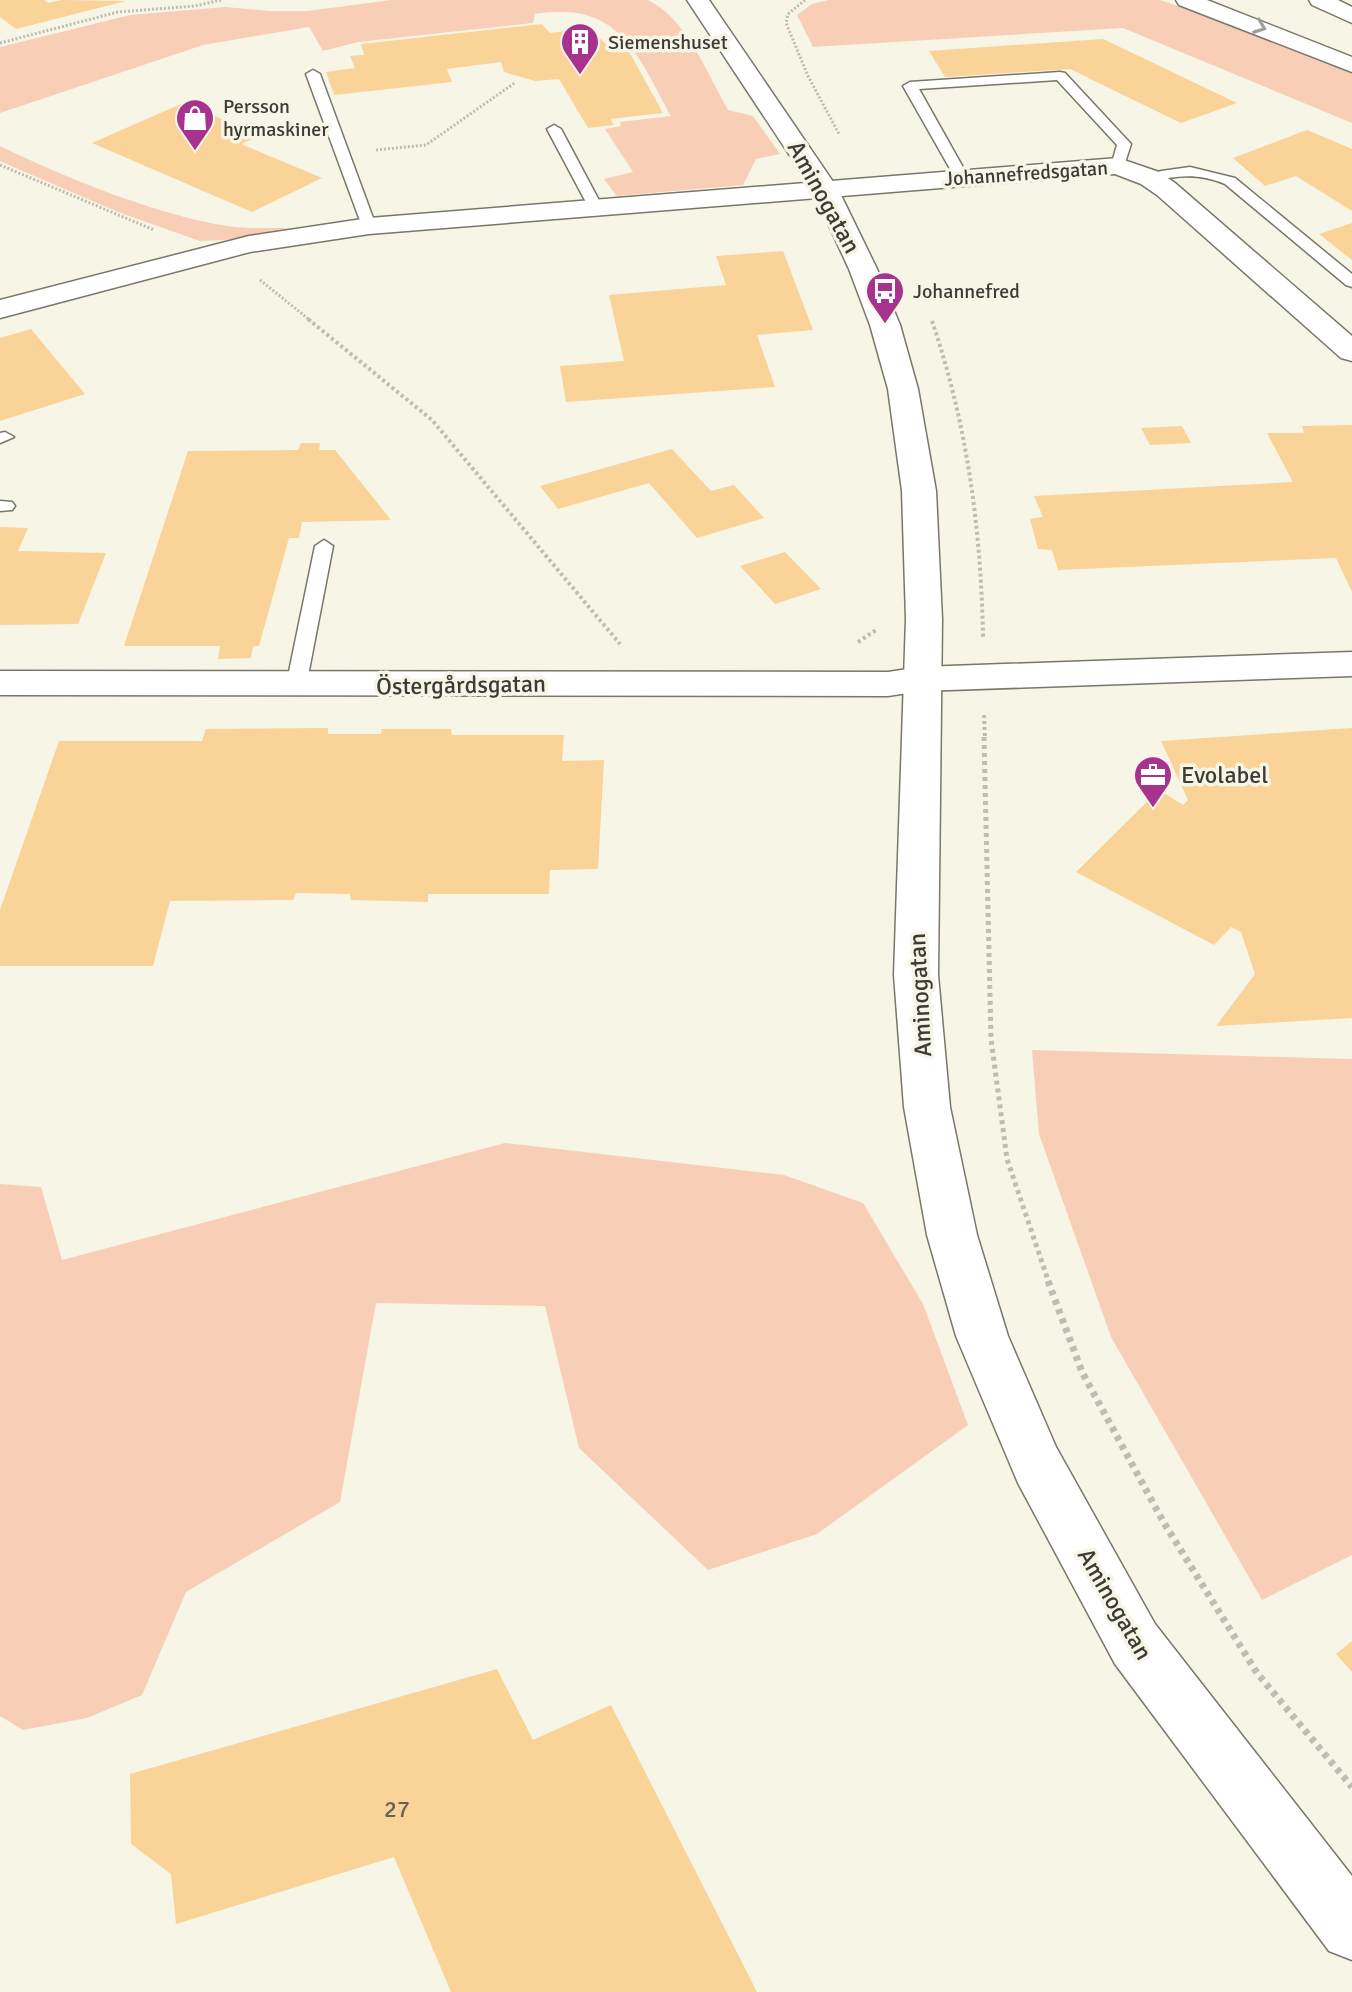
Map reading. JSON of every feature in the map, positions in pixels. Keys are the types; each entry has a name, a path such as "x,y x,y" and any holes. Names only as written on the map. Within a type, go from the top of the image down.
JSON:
{"main road":[{"name":"Aminogatan","path":"698,0 846,187 903,389 919,491 924,619 916,975 927,1107 952,1235 982,1336 1037,1465 1135,1644 1352,1928"},
{"path":"1187,0 1352,65"},
{"path":"1320,0 1352,16"},
{"path":"1300,20 1352,48"},
{"name":"Johannefredsgatan","path":"846,187 1118,166 1150,178 1210,226 1352,352"},
{"path":"0,309 249,244 369,226 846,187"},
{"path":"921,679 1352,664"},
{"name":"Östergårdsgatan","path":"1,685 296,686 634,681 888,684 921,679"}],"lane":[{"path":"313,74 369,226"},
{"path":"962,178 910,86 1060,76 1124,144 1118,166"},
{"path":"554,129 595,206"},
{"path":"1150,178 1173,171 1192,170 1218,175 1244,191 1352,282"},
{"path":"296,686 324,546"}],"path":[{"path":"0,43 118,12 195,6 221,0"},
{"path":"805,0 788,14 786,23 846,187"},
{"path":"340,154 426,145 516,82"},
{"path":"0,165 237,264 432,420 629,654 634,681"},
{"path":"927,308 950,370 970,460 983,607 991,1039 1007,1159 1041,1263 1082,1372 1164,1523 1257,1673 1352,1787"}],"shaded area":[{"path":"392,0 648,0 662,9 685,33 728,110 753,116 780,154 756,159 743,185 617,196 604,179 633,172 605,129 621,126 620,122 671,116 647,72 622,36 587,15 564,12 535,14 533,23 358,42 323,51 309,27 203,45 0,113 0,47 130,15 225,7 307,11"},
{"path":"829,0 1160,0 1272,39 1352,72 1352,123 1123,28 813,47 797,15 812,4"},
{"path":"0,146 80,182 163,211 228,226 288,228 245,239 200,241 118,212 0,161"},
{"path":"1032,1050 1352,1059 1352,1555 1262,1600 1111,1337 1039,1134"},
{"path":"505,1143 784,1175 863,1203 923,1304 968,1425 817,1534 708,1570 579,1448 545,1306 376,1303 340,1502 186,1592 142,1695 87,1718 23,1730 0,1716 0,1184 41,1187 62,1260"}],"building":[{"path":"0,0 44,0 48,3 62,0 126,1 16,29 0,17"},
{"name":"Siemenshuset","path":"542,24 550,33 566,31 601,39 608,46 626,46 663,113 610,119 614,125 588,128 559,79 535,81 504,72 501,62 447,69 452,82 334,95 326,72 355,68 350,56 364,55 361,44"},
{"path":"1103,39 1237,103 1181,123 1070,69 945,77 929,51"},
{"path":"183,103 261,135 241,144 322,178 252,212 92,143"},
{"path":"1307,130 1352,149 1352,211 1296,176 1265,186 1233,158"},
{"path":"1352,223 1352,260 1319,234"},
{"path":"783,251 813,330 757,335 775,387 566,402 560,366 624,361 609,295 726,285 716,256"},
{"path":"31,329 85,394 0,421 0,338"},
{"path":"1352,425 1352,592 1336,558 1058,570 1052,550 1038,549 1030,519 1043,517 1034,496 1293,482 1267,433 1304,433 1302,426"},
{"path":"1182,426 1191,443 1150,445 1141,428"},
{"path":"301,443 320,443 319,450 335,450 391,520 302,522 299,538 289,538 259,646 253,646 251,658 218,659 220,646 124,646 188,451 298,450"},
{"path":"672,449 711,491 734,485 764,518 697,538 649,483 558,509 540,486"},
{"path":"0,527 28,528 18,551 106,553 78,624 0,625"},
{"path":"785,552 821,589 775,604 740,566"},
{"path":"328,728 328,734 381,734 382,729 451,729 452,735 564,735 562,761 604,760 598,869 550,870 549,894 428,894 428,902 351,900 350,894 296,893 293,900 170,901 153,966 0,966 0,910 59,741 202,741 206,729"},
{"path":"1352,728 1352,1018 1216,1026 1255,974 1241,932 1231,927 1214,945 1076,872 1159,790 1183,805 1188,800 1161,741"},
{"path":"1352,1641 1352,1672 1336,1654"},
{"path":"497,1669 533,1740 611,1705 757,1992 451,1992 394,1857 176,1924 171,1874 131,1844 130,1774"}],"place":[{"name":"Siemenshuset","path":"580,76"},
{"name":"Persson hyrmaskiner","path":"195,152"},
{"name":"Johannefred","path":"885,325"},
{"name":"Evolabel","path":"1153,809"}]}
